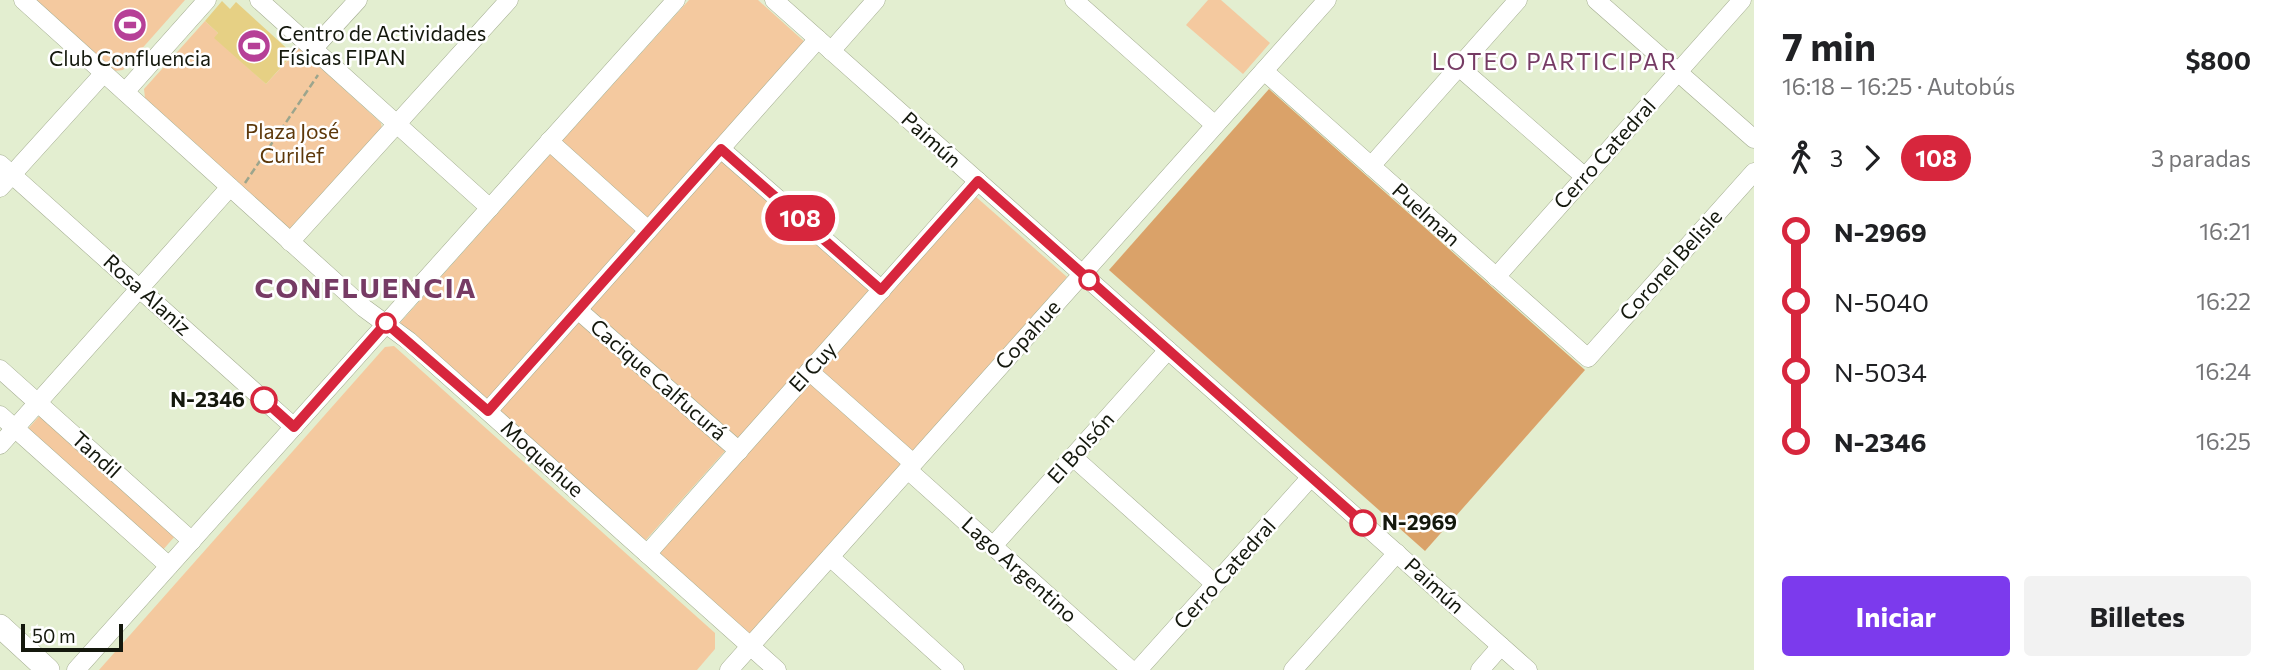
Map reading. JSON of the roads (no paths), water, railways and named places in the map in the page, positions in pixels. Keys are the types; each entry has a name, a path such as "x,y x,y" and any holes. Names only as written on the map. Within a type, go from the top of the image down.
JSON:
{"main road":[{"path":"0,626 48,670"}],"street":[{"name":"Moquehue","path":"23,0 236,188 290,242 364,308 386,323 488,411 777,670"},
{"path":"125,92 207,0"},
{"path":"259,0 490,208"},
{"path":"313,49 358,0"},
{"path":"290,242 509,0"},
{"path":"76,670 676,0"},
{"name":"Paimún","path":"774,0 1528,670"},
{"path":"488,411 721,149 825,45 876,0"},
{"name":"Copahue","path":"729,670 1327,0"},
{"path":"1371,166 1518,0"},
{"path":"1596,0 1754,139"},
{"name":"Cerro Catedral","path":"1496,277 1742,0"},
{"path":"1083,3 1216,125"},
{"path":"1459,67 1585,177"},
{"name":"Puelman","path":"1264,71 1588,358"},
{"path":"4,175 104,73"},
{"path":"549,141 648,230"},
{"path":"721,149 881,290"},
{"name":"Coronel Belisle","path":"1588,358 1754,172"},
{"name":"Rosa Alaniz","path":"4,175 139,288 294,427"},
{"name":"El Cuy","path":"647,554 978,181"},
{"path":"0,444 139,288 236,188"},
{"name":"Cacique Calfucurá","path":"578,310 738,451"},
{"name":"El Bolsón","path":"993,546 1168,351"},
{"name":"Tandil","path":"0,369 192,541"},
{"name":"Lago Argentino","path":"809,372 993,546 1131,670"},
{"name":"Tandil","path":"0,415 169,566"},
{"path":"1073,457 1216,584"},
{"name":"Cerro Catedral","path":"1138,670 1311,477"},
{"path":"1293,670 1397,554"},
{"path":"830,557 955,670"},
{"path":"1480,670 1501,646"}],"place":[{"name":"Club Confluencia","path":"130,25"},
{"name":"Centro de Actividades Físicas FIPAN","path":"254,46"},
{"name":"N-2346","path":"264,400"},
{"name":"N-2969","path":"1363,523"}],"district":[{"name":"LOTEO PARTICIPAR","path":"1555,62"},
{"name":"CONFLUENCIA","path":"366,288"}],"park label":[{"name":"Plaza José Curilef","path":"292,144"}]}
